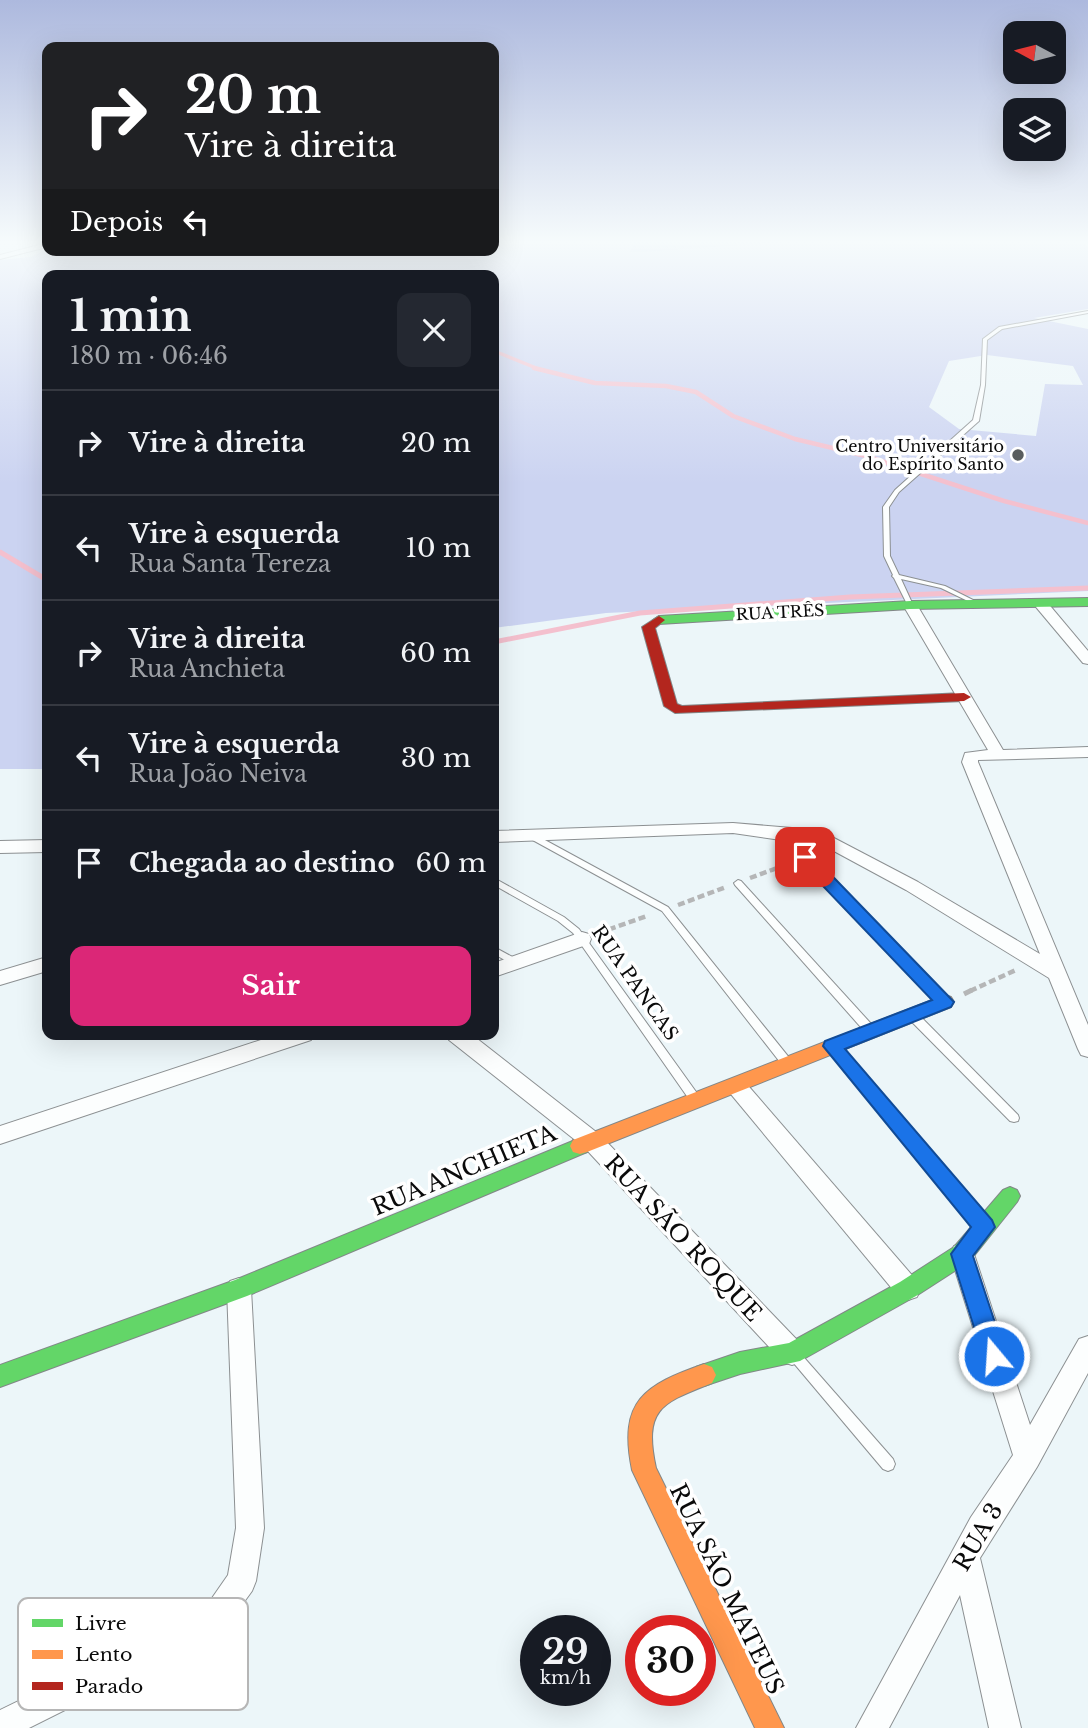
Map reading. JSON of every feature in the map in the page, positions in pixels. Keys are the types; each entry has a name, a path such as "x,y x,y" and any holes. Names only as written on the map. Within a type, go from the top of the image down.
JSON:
{"street":[{"name":"RUA TRÊS","path":"964,697 680,710 671,706 648,630 650,623 667,618 910,605 1088,602"},
{"path":"1041,604 1088,660"},
{"path":"910,605 998,754"},
{"path":"1088,752 971,756 971,767 1088,1049"},
{"path":"499,837 733,828 792,834 832,843 912,886 1054,972"},
{"path":"805,857 832,843"},
{"path":"0,847 42,846"},
{"path":"499,968 582,939"},
{"path":"0,978 42,965"},
{"name":"RUA ANCHIETA","path":"0,1376 239,1289 593,1141 737,1087 870,1030 945,1002"},
{"path":"0,1135 286,1040"},
{"name":"RUA SÃO ROQUE","path":"464,1040 593,1141 792,1353"},
{"path":"737,1087 908,1289"},
{"name":"RUA SÃO MATEUS","path":"770,1728 644,1470 636,1440 643,1417 652,1401 662,1393 701,1374 792,1353 908,1289 962,1254 1010,1196"},
{"path":"962,1254 1027,1457"},
{"path":"230,1598 242,1581 250,1528 239,1289"},
{"name":"RUA 3","path":"872,1728 981,1527 1027,1457 1088,1348"},
{"path":"966,1559 1005,1728"},
{"path":"0,1726 33,1710"}],"lane":[{"path":"910,605 887,556 885,541 889,499 976,421 983,385 985,339 1001,328 1030,323"},
{"path":"895,576 943,587 980,604"},
{"path":"532,836 666,909 789,1065"},
{"path":"805,857 945,1002"},
{"path":"738,883 870,1030"},
{"name":"RUA PANCAS","path":"499,884 561,919 582,939 697,1101"},
{"path":"499,953 515,962"},
{"path":"911,1014 1014,1118"},
{"path":"832,1046 984,1227"},
{"name":"RUA SÃO ROQUE","path":"792,1353 888,1464"}],"path":[{"path":"582,939 805,857"},
{"path":"945,1002 1036,961"}],"shaded area":[{"path":"0,323 42,323 42,769 0,769"},
{"path":"499,323 1057,323 1088,329 1088,591 606,613 499,627","holes":["987,355 1073,366 1083,385 1045,384 1036,436 959,429 929,407 949,361"]}],"waterway":[{"path":"499,353 539,369"},
{"path":"534,368 539,369"},
{"path":"539,369 595,383 666,386 696,392 733,416 795,439 866,456 1004,501 1088,523"},
{"path":"0,552 42,577"},
{"path":"499,641 640,613 850,597 1088,588"}],"traffic: fast":[{"path":"659,620 910,605 1088,602"},
{"path":"0,1376 239,1289 580,1146"},
{"path":"704,1375 740,1363 792,1353 908,1289 962,1254 1010,1196"}],"traffic: slow":[{"path":"580,1146 945,1002"},
{"path":"704,1375 670,1389 648,1407 639,1432 640,1449 644,1470 770,1728"}],"traffic: jam":[{"path":"659,620 648,627 671,706 680,710 964,697"}],"place":[{"name":"Centro Universitário do Espírito Santo","path":"1018,455"}],"route":[{"path":"805,857 945,1002 832,1046 984,1227 962,1254 994,1356"}]}
